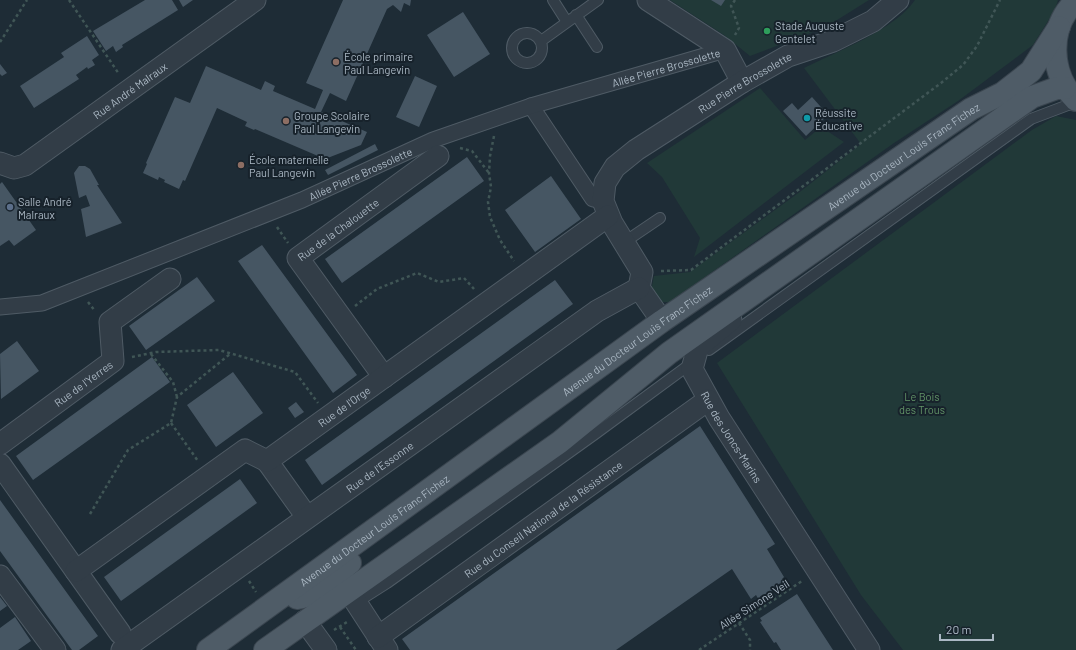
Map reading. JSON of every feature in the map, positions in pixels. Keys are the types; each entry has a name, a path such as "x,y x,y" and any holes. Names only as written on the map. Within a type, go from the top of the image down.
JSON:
{"main road":[{"name":"Avenue du Docteur Louis Franc Fichez","path":"208,650 662,321 972,110 1003,92 1031,71 1073,2"},
{"path":"1059,27 1055,48 1057,68 1072,97"},
{"path":"265,650 305,621 353,596 560,442 668,353 1032,97 1057,88 1072,97"},
{"path":"305,621 301,613 301,605 305,598 327,583 351,562 437,500 492,444"},
{"path":"327,583 334,582 342,584 353,596"},
{"path":"282,596 305,598"}],"street":[{"name":"Rue André Malraux","path":"0,163 14,168 25,165 255,0"},
{"path":"648,0 725,50 742,82"},
{"name":"Rue Pierre Brossolette","path":"605,200 615,167 636,150 742,82 788,56 833,41 873,21 898,0"},
{"name":"Allée Pierre Brossolette","path":"0,307 42,303 302,200 433,140 532,106 725,50"},
{"path":"532,106 593,200 605,200 641,280 662,321"},
{"name":"Rue de la Chalouette","path":"384,377 298,258 438,156"},
{"name":"Rue de l'Orge","path":"267,460 525,276 605,200"},
{"path":"695,360 698,347 816,250"},
{"path":"110,322 170,279"},
{"name":"Rue de l'Essonne","path":"124,643 307,517 641,280"},
{"name":"Rue de l'Yerres","path":"0,444 114,361 110,322"},
{"name":"Rue des Joncs-Marins","path":"695,360 692,369 708,400 817,572 869,650"},
{"name":"Rue du Conseil National de la Résistance","path":"382,643 708,400"},
{"path":"76,571 245,450 267,460 307,517"},
{"path":"0,464 76,571 124,643"},
{"path":"0,576 55,650"},
{"path":"353,596 382,643"},
{"path":"305,621 326,650"}],"lane":[{"path":"553,0 567,22"},
{"path":"541,41 598,0"},
{"path":"576,15 597,47"},
{"path":"353,596 595,434 695,360 1031,119 1068,105 1072,97"},
{"path":"624,242 660,218"}],"path":[{"path":"0,42 27,0"},
{"path":"69,0 82,17 129,91"},
{"path":"725,50 739,28 731,6 735,0"},
{"path":"641,280 691,270 941,83 963,65 977,46 1000,0"},
{"path":"498,117 490,156 489,173 491,187 488,202 490,217 500,240 525,276"},
{"path":"438,156 460,148 472,151 489,173"},
{"path":"266,214 298,258"},
{"path":"341,317 377,289 417,273 439,282 464,278 486,304"},
{"path":"77,289 95,311 110,322"},
{"path":"114,361 151,354 219,350 231,353 295,372 328,417"},
{"path":"177,397 231,353"},
{"path":"90,514 128,450 171,423 177,397 173,382 151,354"},
{"path":"171,423 209,476"},
{"name":"Allée Simone Veil","path":"699,650 739,622 817,572"},
{"path":"739,622 750,640 750,650"},
{"path":"340,626 356,650"}],"green space":[{"name":"Stade Auguste Gentelet","path":"670,0 869,0 826,27 750,56 724,35"},
{"path":"915,0 1058,0 1055,10 1033,45 958,101 894,143 670,302 656,302 651,291 654,276 690,272 801,191 861,144 804,68 880,30 906,11"},
{"path":"760,88 805,140 821,127 844,142 694,257 700,238 662,177 647,163"},
{"name":"Le Bois des Trous","path":"1056,116 1076,120 1076,650 903,650 861,595 717,363 1032,130"}],"building":[{"path":"145,0 172,0 178,10 122,45 123,47 116,52 113,46 106,51 93,31"},
{"path":"179,0 193,0 183,7"},
{"path":"343,0 411,0 410,6 404,3 401,12 393,5 387,9 346,101 330,93 321,112 367,132 361,145 325,159 245,126 247,122 217,108 185,181 183,180 179,189 164,182 165,180 159,177 158,180 143,173 175,97 190,103 206,66 261,90 265,81 275,86 273,91 315,109 323,90 306,83"},
{"path":"711,0 725,0 721,6"},
{"path":"463,12 490,54 454,77 427,35"},
{"path":"87,36 99,55 92,60 95,65 88,69 87,67 76,75 79,79 34,108 20,86 64,57 61,53"},
{"path":"0,64 7,73 2,76 0,74"},
{"path":"415,76 437,86 419,127 396,117"},
{"name":"Réussite Éducative","path":"812,97 828,115 806,136 783,111 792,103 798,110"},
{"path":"375,144 378,150 328,175 325,170"},
{"path":"467,157 484,181 342,283 325,259"},
{"path":"79,166 85,166 90,169 99,185 97,185 122,223 86,237 81,209 90,206 86,195 79,198 74,173"},
{"path":"551,176 581,219 535,252 505,210"},
{"name":"Salle André Malraux","path":"2,182 36,230 14,246 9,240 0,246 0,184"},
{"path":"262,245 357,375 333,393 238,261"},
{"path":"197,277 215,301 146,350 129,326"},
{"path":"555,280 573,304 322,485 305,460"},
{"path":"17,341 39,371 1,399 0,354"},
{"path":"152,357 170,382 33,480 16,456"},
{"path":"233,372 263,413 216,447 187,405"},
{"path":"296,402 304,412 295,418 288,408"},
{"path":"700,426 775,544 767,549 784,577 782,579 785,583 759,600 756,595 751,599 732,569 616,650 410,650 402,639"},
{"path":"240,479 257,503 121,601 104,577"},
{"path":"0,500 98,636 79,650 72,650 0,551"},
{"path":"797,594 833,650 781,650 776,642 774,643 760,622 762,621 760,618"},
{"path":"0,597 7,606 0,611"},
{"path":"15,617 31,641 18,650 0,650 0,628"}],"place":[{"name":"Stade Auguste Gentelet","path":"767,31"},
{"name":"École primaire Paul Langevin","path":"336,62"},
{"name":"Réussite Éducative","path":"807,118"},
{"name":"Groupe Scolaire Paul Langevin","path":"286,121"},
{"name":"École maternelle Paul Langevin","path":"241,165"},
{"name":"Salle André Malraux","path":"10,207"}]}
